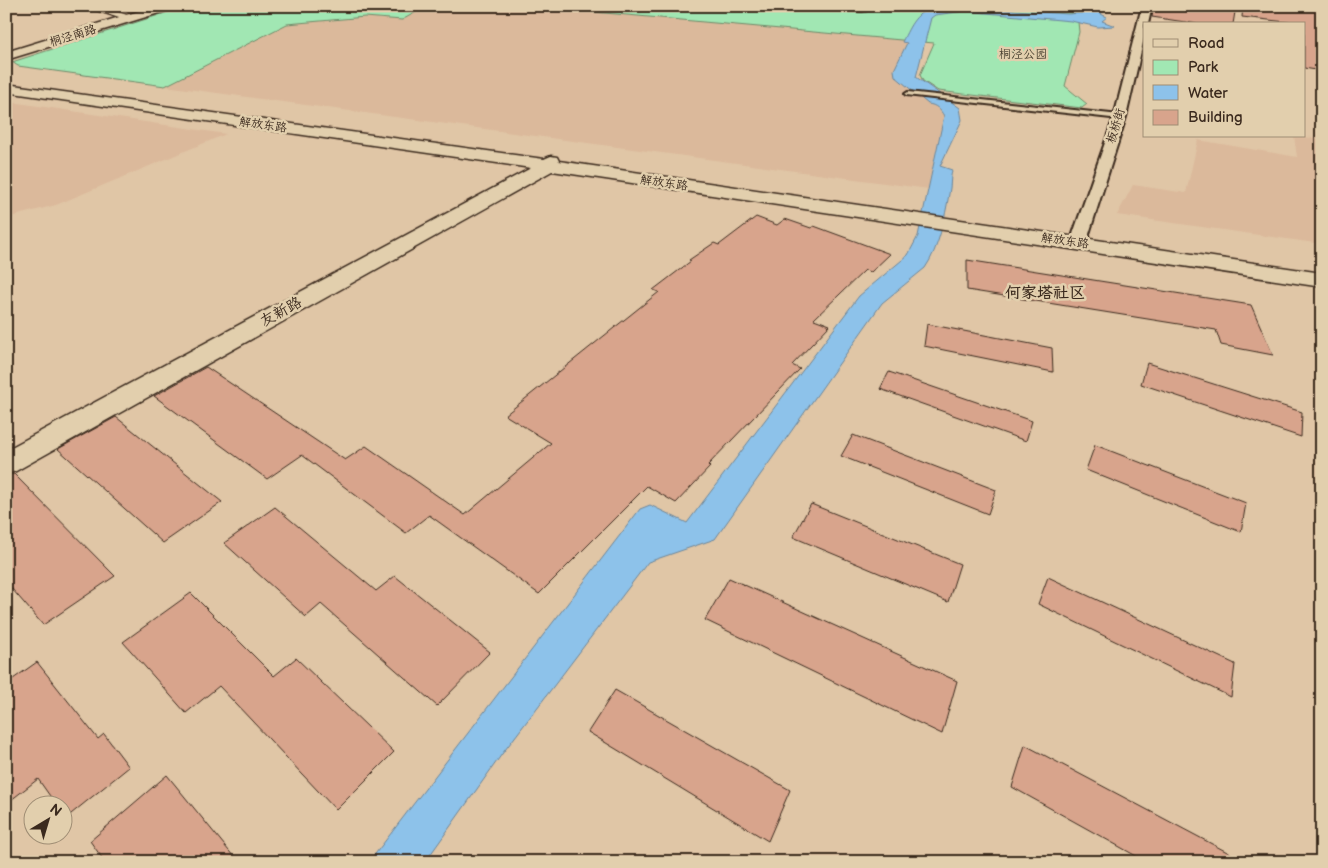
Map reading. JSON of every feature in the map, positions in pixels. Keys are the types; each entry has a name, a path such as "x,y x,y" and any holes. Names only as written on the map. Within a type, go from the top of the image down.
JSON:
{"main road":[{"name":"桐泾南路","path":"6,50 151,6"},
{"name":"桐泾南路","path":"6,56 168,6"},
{"name":"解放东路","path":"6,81 1081,239 1322,280"},
{"name":"解放东路","path":"6,88 544,161"},
{"name":"友新路","path":"6,448 544,161"},
{"name":"友新路","path":"6,463 544,161"},
{"name":"解放东路","path":"1081,239 1322,269"}],"street":[{"path":"90,6 122,15"},
{"name":"板桥街","path":"1144,22 1148,6"},
{"name":"板桥街","path":"1081,239 1120,117 1143,26"}],"lane":[{"path":"781,6 862,10 888,6"},
{"path":"908,94 1120,117"}],"shaded area":[{"path":"427,6 528,6 903,40 903,42 907,43 894,70 941,111 944,116 929,189 165,86 287,24 365,17 401,20"},
{"path":"6,102 226,134 56,205 10,217 6,216"},
{"path":"1294,138 1322,139 1322,244 1117,215 1133,185 1186,193 1198,140 1297,157"}],"green space":[{"path":"187,6 427,6 402,20 365,17 287,24 165,86 18,66 12,62"},
{"name":"桐泾公园","path":"528,6 1087,6 1078,22 1079,32 1065,86 1087,104 1082,108 938,91 923,81 920,75 934,43"}],"water":[{"path":"935,6 963,6 1068,14 1082,13 1087,6 1107,6 1101,14 1107,17 1102,21 1115,26 1098,27 1071,21 965,11 935,15 931,18 916,77 960,108 962,120 940,166 952,170 950,191 938,242 925,268 882,303 715,539 648,562 502,754 425,862 369,862 640,509 650,505 687,523 859,296 908,255 918,236 944,116 941,111 928,104 895,76 894,70 907,43 902,42 911,25 923,12"}],"building":[{"path":"1154,6 1236,6 1233,22 1185,22 1152,17"},
{"path":"1243,6 1289,6 1322,10 1322,71 1306,68 1306,22 1286,22 1242,17"},
{"path":"756,217 777,225 785,219 811,228 814,226 890,254 871,272 865,270 814,319 830,325 792,365 800,369 708,465 710,467 676,503 647,486 539,594 429,515 406,533 302,455 267,479 154,396 206,367 345,460 366,446 465,515 551,443 505,415 659,292 653,290 691,261 689,260 714,243 719,245"},
{"path":"967,260 1251,305 1273,355 1221,345 1216,330 967,290"},
{"path":"927,324 1052,348 1053,372 924,346"},
{"path":"1147,363 1302,412 1301,437 1141,384"},
{"path":"889,372 1032,421 1026,441 880,389"},
{"path":"116,417 222,502 163,543 58,449"},
{"path":"853,435 996,490 988,514 841,456"},
{"path":"1095,445 1246,503 1241,532 1086,470"},
{"path":"14,474 115,576 43,625 6,582 6,476"},
{"path":"811,504 960,564 948,602 793,537"},
{"path":"275,507 376,591 395,576 490,652 437,706 321,604 306,617 224,543"},
{"path":"1048,577 1235,664 1231,697 1038,604"},
{"path":"729,578 957,681 942,734 705,620"},
{"path":"191,593 274,676 296,658 394,752 336,810 219,686 186,713 123,642"},
{"path":"37,662 98,739 104,734 129,767 72,813 72,796 50,796 38,779 6,804 6,684"},
{"path":"615,690 790,790 768,841 588,732"},
{"path":"1025,745 1246,862 1147,862 1012,787"},
{"path":"167,775 238,862 105,862 90,841"}],"district":[{"name":"何家塔社区","path":"1045,293"}]}
